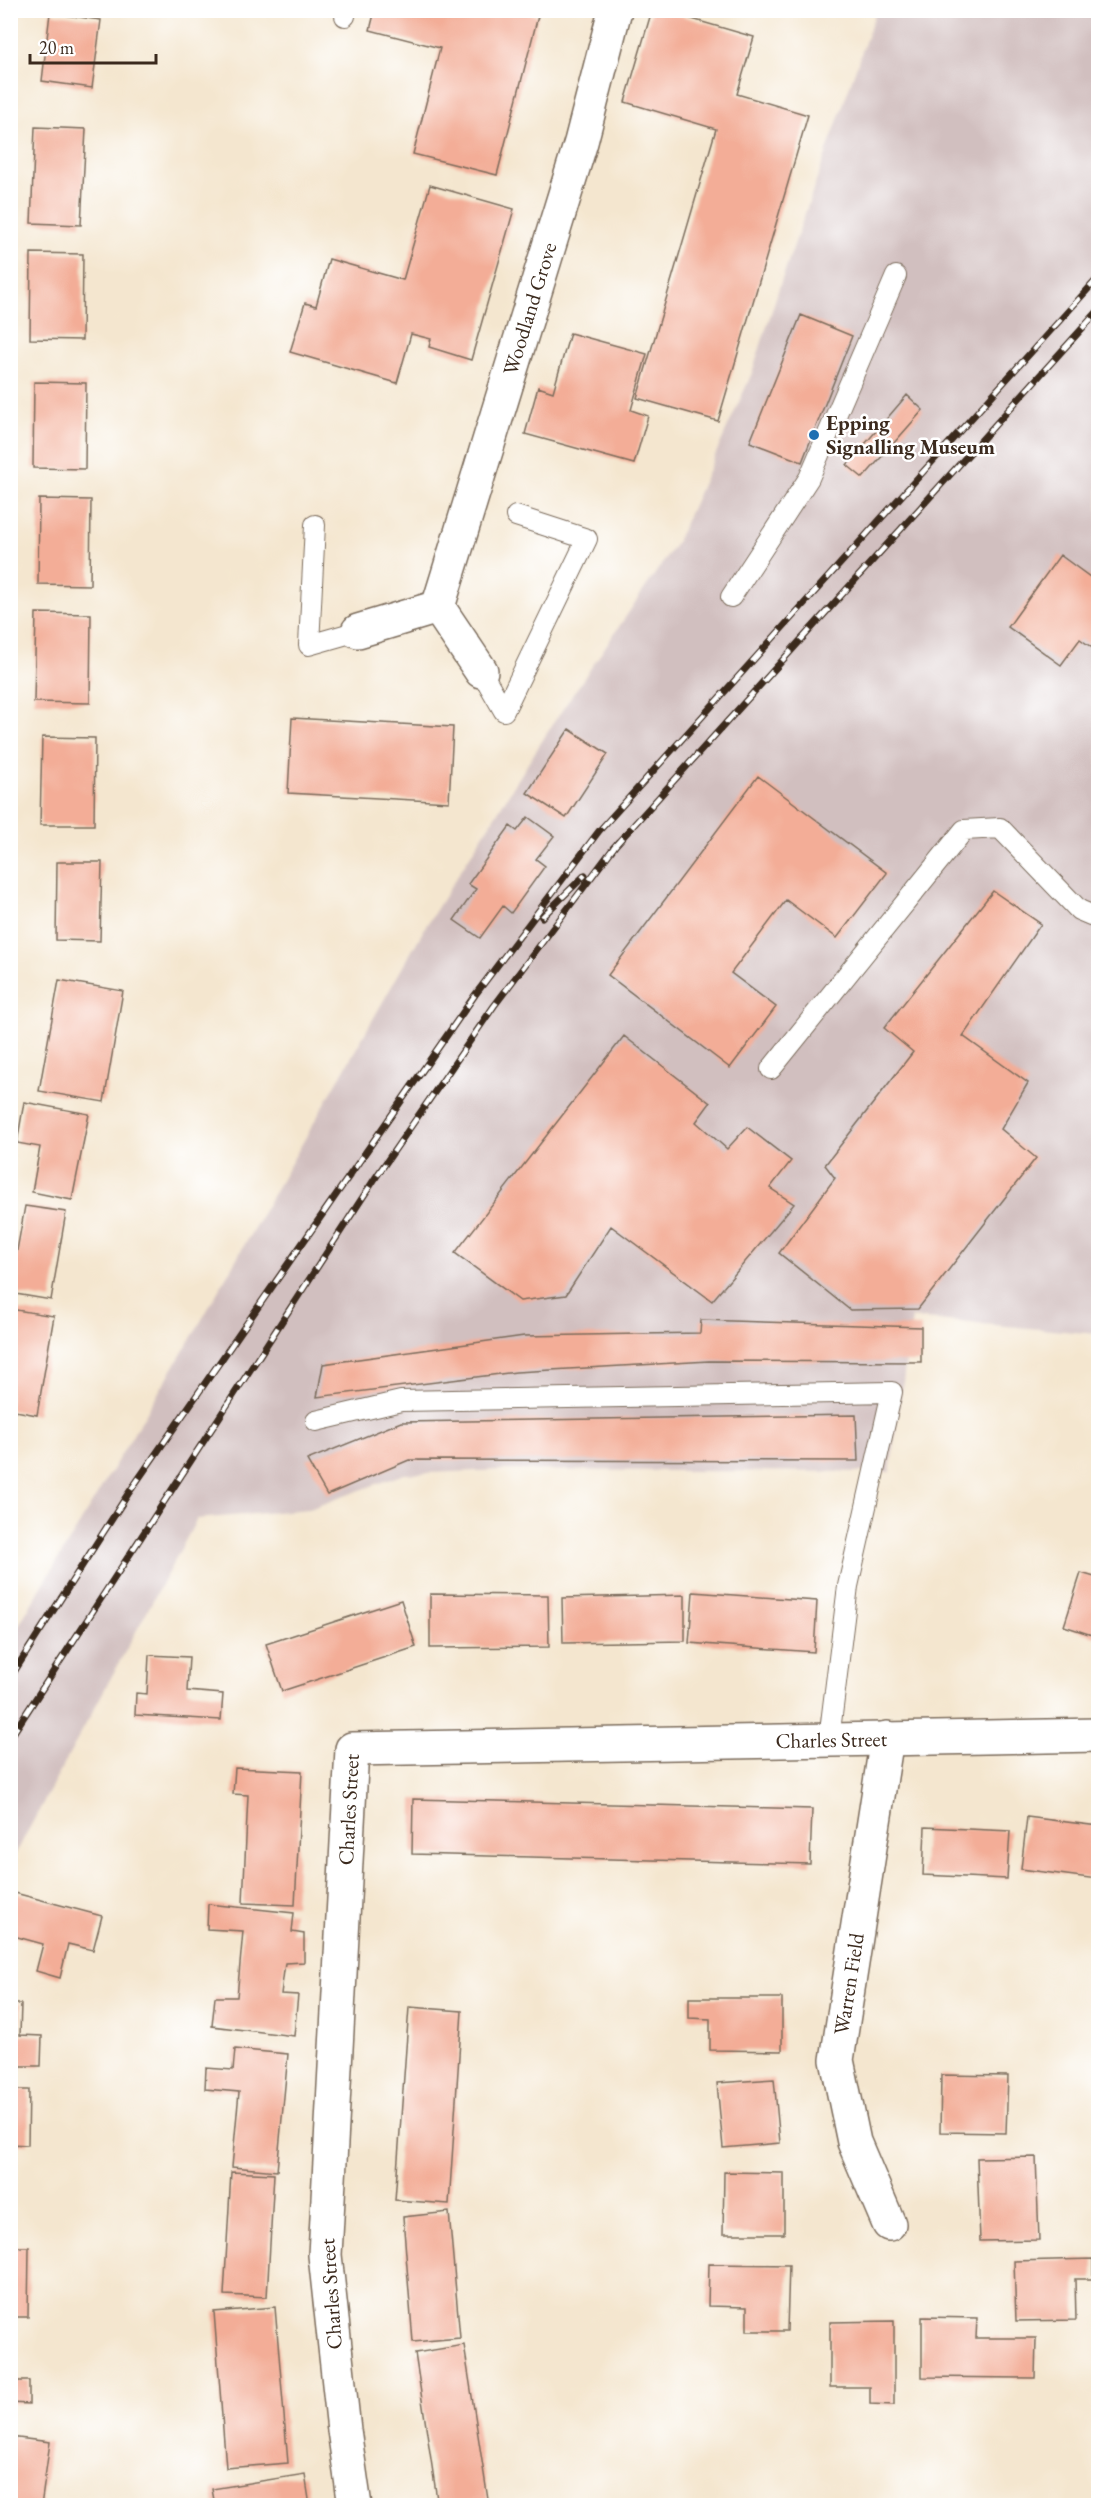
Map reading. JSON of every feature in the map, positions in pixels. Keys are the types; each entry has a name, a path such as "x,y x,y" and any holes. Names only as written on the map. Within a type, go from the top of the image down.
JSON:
{"street":[{"name":"Woodland Grove","path":"438,607 581,142 615,10"},
{"path":"358,631 438,607 481,671"},
{"name":"Charles Street","path":"355,2505 344,2430 325,2255 352,1749 1098,1735"},
{"name":"Warren Field","path":"887,1738 837,2060 854,2142 889,2224"}],"lane":[{"path":"730,597 809,478 896,276"},
{"path":"481,671 504,711 587,538 516,516"},
{"path":"315,525 309,645 358,631"},
{"path":"771,1069 964,830 1000,828 1079,910 1098,918"},
{"path":"316,1421 401,1401 892,1392 848,1586 829,1739"}],"shaded area":[{"path":"876,11 1098,11 1098,1334 912,1318 890,1472 501,1470 404,1474 309,1509 197,1519 11,1862 11,1638 196,1330 426,926 554,722 676,543 752,373 780,285"}],"building":[{"path":"375,10 517,10 538,16 497,175 413,154 440,48 370,30"},
{"path":"652,10 661,10 754,37 737,94 808,115 718,421 637,398 716,129 625,102"},
{"path":"50,13 101,20 92,88 42,81"},
{"path":"35,127 86,129 81,225 31,223"},
{"path":"430,185 514,209 471,360 429,347 431,339 411,334 397,383 290,352 305,303 316,306 329,259 403,280"},
{"path":"31,253 83,254 82,340 30,339"},
{"path":"801,315 852,336 802,462 750,442"},
{"path":"570,333 647,354 631,410 648,416 634,464 525,434 538,387 553,392"},
{"path":"34,382 86,383 85,469 33,468"},
{"path":"907,395 923,410 863,478 847,465"},
{"path":"39,499 91,500 90,585 38,584"},
{"path":"1060,555 1098,583 1098,652 1080,639 1061,665 1008,627"},
{"path":"36,613 91,614 90,703 34,702"},
{"path":"292,718 453,727 449,802 288,793"},
{"path":"569,729 608,754 566,818 527,793"},
{"path":"42,737 95,738 94,825 40,825"},
{"path":"758,776 887,873 837,938 786,900 731,973 776,1007 730,1068 608,975"},
{"path":"528,817 554,836 536,859 545,866 511,913 503,906 480,938 454,920 476,889 468,884 510,826 517,831"},
{"path":"57,862 102,862 100,941 56,940"},
{"path":"993,891 1041,924 963,1036 1028,1083 1001,1129 1036,1158 918,1309 850,1310 779,1253 835,1178 825,1165 913,1052 884,1028"},
{"path":"59,980 123,991 104,1102 39,1091"},
{"path":"624,1036 710,1103 696,1122 727,1149 747,1127 791,1161 770,1188 794,1204 712,1301 611,1226 566,1295 520,1301 455,1253"},
{"path":"24,1102 89,1114 72,1200 32,1192 40,1147 17,1143"},
{"path":"25,1206 66,1212 51,1300 10,1293 10,1255 16,1256"},
{"path":"10,1309 54,1316 37,1415 10,1410"},
{"path":"701,1320 921,1327 921,1362 709,1361 516,1372 317,1397 323,1364 524,1336 700,1333"},
{"path":"856,1415 858,1461 409,1460 327,1495 307,1460 401,1422"},
{"path":"1081,1573 1098,1578 1098,1637 1064,1626"},
{"path":"693,1592 817,1601 814,1652 689,1643"},
{"path":"430,1594 548,1595 549,1647 430,1648"},
{"path":"685,1595 685,1641 563,1643 562,1598"},
{"path":"401,1600 416,1647 282,1691 266,1644"},
{"path":"149,1655 189,1657 187,1691 223,1694 221,1720 135,1715 136,1693 147,1694"},
{"path":"235,1768 302,1771 295,1905 243,1903 248,1795 233,1794"},
{"path":"413,1799 812,1809 810,1864 412,1854"},
{"path":"1027,1817 1098,1826 1097,1879 1021,1869"},
{"path":"925,1827 1010,1831 1007,1879 923,1875"},
{"path":"15,1893 102,1916 93,1950 68,1944 60,1978 36,1971 43,1944 10,1935 10,1909"},
{"path":"208,1904 294,1913 292,1932 304,1934 304,1962 285,1963 281,1994 298,1995 294,2036 212,2026 215,1997 237,1997 243,1931 207,1929"},
{"path":"689,1998 782,1998 782,2051 710,2050 710,2019 689,2018"},
{"path":"10,2004 21,2004 20,2035 42,2036 41,2066 10,2066"},
{"path":"409,2007 462,2011 449,2204 395,2200"},
{"path":"235,2049 288,2054 277,2171 232,2167 239,2092 205,2089 206,2068 233,2070"},
{"path":"941,2075 1008,2076 1006,2133 940,2132"},
{"path":"774,2079 780,2143 723,2148 717,2083"},
{"path":"10,2090 29,2090 28,2145 10,2144"},
{"path":"1036,2157 1039,2240 980,2241 977,2158"},
{"path":"231,2172 274,2174 267,2297 224,2295"},
{"path":"724,2172 784,2173 784,2234 723,2234"},
{"path":"449,2212 460,2338 413,2342 403,2217"},
{"path":"10,2247 29,2247 28,2317 14,2317 13,2381 29,2381 29,2404 10,2403"},
{"path":"1093,2259 1093,2279 1075,2279 1076,2320 1016,2321 1014,2261"},
{"path":"709,2264 789,2265 787,2331 747,2331 747,2307 708,2306"},
{"path":"275,2307 288,2463 226,2468 214,2312"},
{"path":"922,2317 977,2318 976,2338 1036,2338 1035,2378 922,2377"},
{"path":"894,2321 894,2405 870,2404 870,2387 830,2387 830,2322"},
{"path":"464,2345 489,2506 438,2506 415,2353"},
{"path":"10,2437 50,2442 41,2506 10,2506"},
{"path":"305,2474 310,2506 215,2506 212,2489"}],"railway":[{"path":"10,1678 128,1494 475,995 599,831 1098,278"},
{"path":"613,848 1098,311"},
{"path":"10,1738 376,1177 494,1006 618,842"},
{"path":"542,917 585,875"}],"place":[{"name":"Epping Signalling Museum","path":"814,435"}]}
